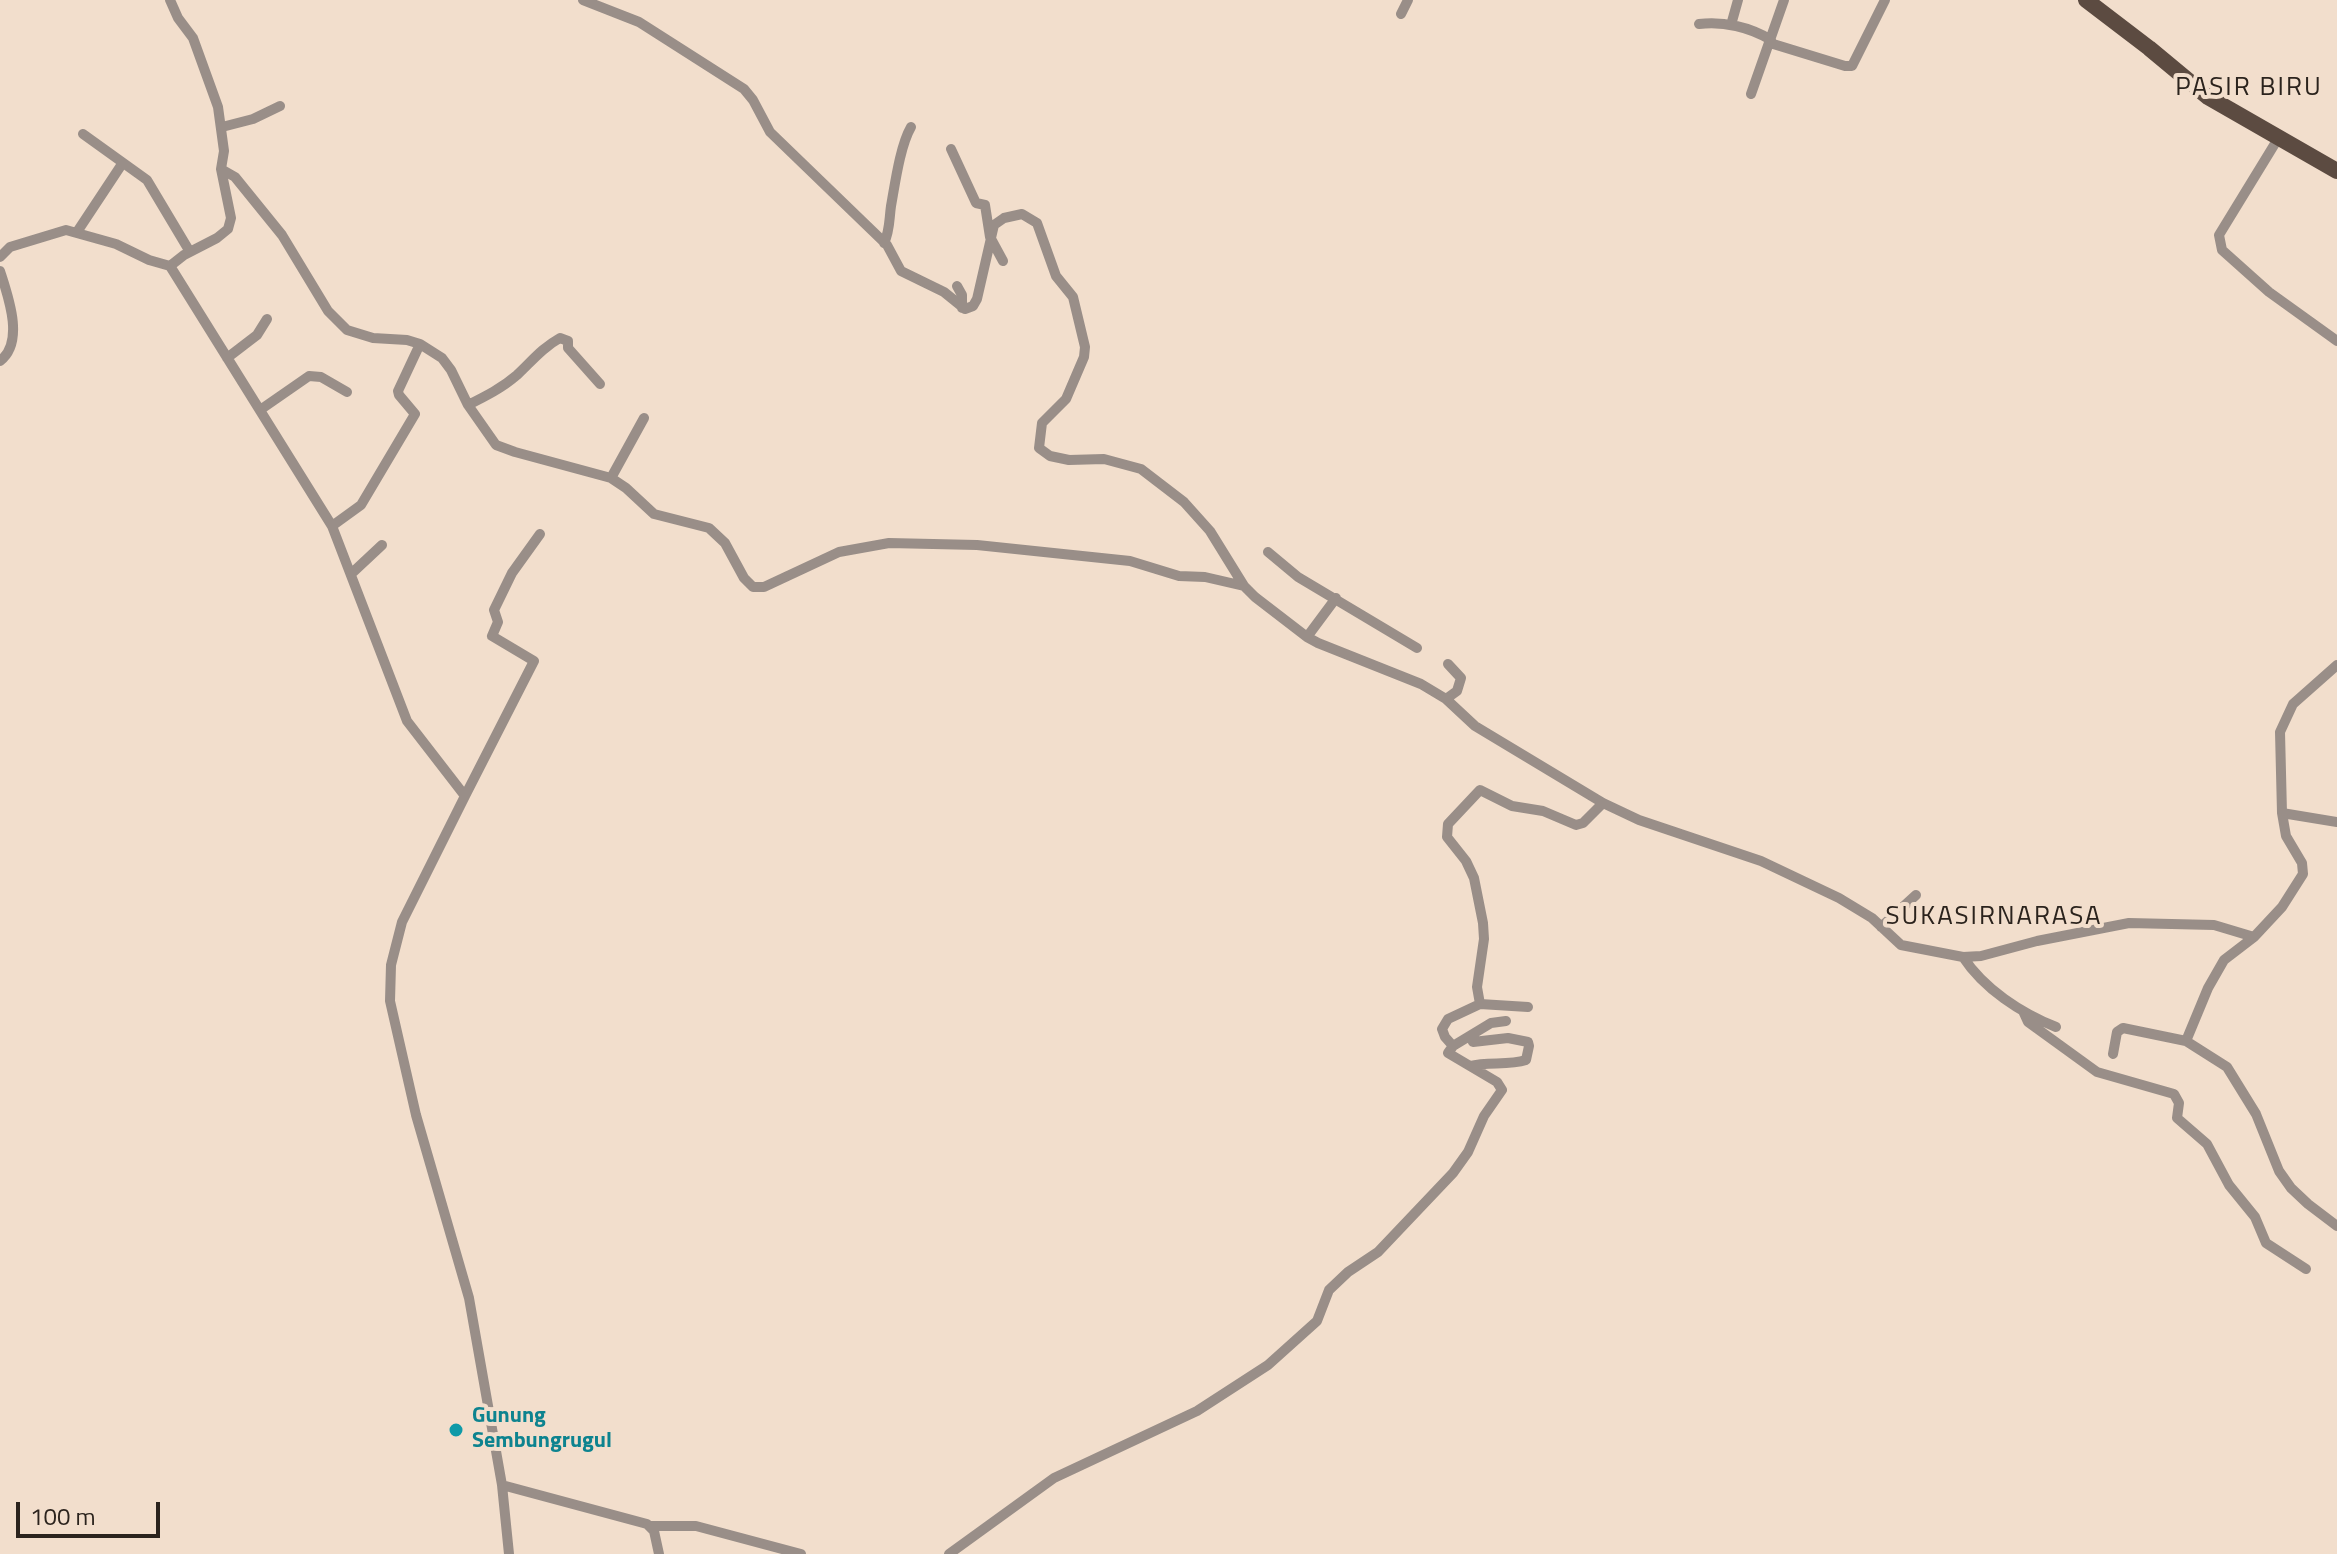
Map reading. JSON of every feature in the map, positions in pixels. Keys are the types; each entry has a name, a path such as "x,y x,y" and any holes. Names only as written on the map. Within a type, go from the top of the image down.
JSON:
{"main road":[{"path":"2086,0 2208,97 2337,171"}],"street":[{"path":"170,0 193,38 218,107 222,127 221,169 231,218 230,225 217,238 170,266"},
{"path":"583,0 639,22 744,89 770,132 884,243 905,275 944,292 962,308 970,308 977,299 994,225 1004,218 1022,214 1037,223 1056,276 1073,297 1085,347 1084,357 1066,399 1042,423 1039,448 1050,456 1069,460 1104,459 1141,469 1184,502 1210,531 1244,586 1307,637 1421,684 1446,699 1475,726 1603,803 1639,820 1761,861 1839,898 1901,945 1963,957 1981,956 2037,941 2129,923 2214,925 2254,937"},
{"path":"1401,14 1408,0"},
{"path":"1731,25 1738,0"},
{"path":"1751,94 1784,0"},
{"path":"1699,24 1731,25 1759,32 1770,41 1852,66 1885,0"},
{"path":"222,127 253,119 280,106"},
{"path":"884,243 890,232 891,206 905,137 911,127"},
{"path":"83,134 147,180 190,252"},
{"path":"2279,137 2219,235 2222,250 2269,292 2337,341"},
{"path":"951,149 976,203 985,205 990,237 1003,261"},
{"path":"77,232 122,164"},
{"path":"221,169 235,177 282,235 328,311 347,330 373,338 420,344 442,358 468,405 496,445 611,478 654,514 701,524 716,533 748,583 759,588 839,552 889,543 977,545 1130,561 1179,576 1205,577 1244,586"},
{"path":"0,257 3,252 20,244 59,231 77,232 170,266 332,526 407,721 465,796"},
{"path":"0,271 12,338 11,349 0,361"},
{"path":"957,286 962,295 962,308"},
{"path":"227,358 257,335 267,319"},
{"path":"468,405 497,390 546,345 560,338 568,341 568,348 600,384"},
{"path":"332,526 361,505 415,414 398,391 420,344"},
{"path":"260,410 309,376 321,377 347,392"},
{"path":"611,478 644,418"},
{"path":"509,1554 502,1485 469,1298 416,1115 390,1001 391,965 402,922 534,661 492,636 498,622 494,612 500,599 516,568 540,534"},
{"path":"351,574 382,545"},
{"path":"1268,552 1298,577 1417,648"},
{"path":"1307,637 1336,598"},
{"path":"1446,699 1457,691 1461,678 1448,664"},
{"path":"2186,1041 2208,988 2224,960 2254,937 2282,907 2303,874 2302,863 2286,836 2282,813 2280,732 2293,704 2337,665"},
{"path":"1480,1004 1477,987 1484,939 1483,923 1472,869 1449,842 1448,824 1480,790 1512,806 1543,811 1576,825 1583,823 1603,803"},
{"path":"2282,813 2337,822"},
{"path":"1881,927 1916,895"},
{"path":"1963,957 1976,977 2023,1011 2056,1027"},
{"path":"1453,1046 1443,1034 1448,1019 1480,1004 1528,1007"},
{"path":"2023,1011 2028,1022 2097,1072 2174,1094 2179,1103 2177,1118 2207,1144 2229,1185 2255,1217 2264,1240 2306,1269"},
{"path":"949,1554 1054,1478 1170,1425 1243,1383 1317,1321 1329,1290 1348,1272 1378,1252 1453,1173 1468,1152 1484,1116 1502,1090 1497,1082 1448,1053 1453,1046 1491,1023 1506,1021"},
{"path":"2113,1054 2117,1032 2123,1028 2186,1041 2227,1067 2252,1105 2279,1171 2291,1188 2337,1226"},
{"path":"1468,1067 1526,1060 1529,1046 1528,1042 1517,1039 1473,1042 1470,1036"},
{"path":"502,1485 651,1526 696,1526 801,1554"},
{"path":"651,1526 659,1554"}],"place":[{"name":"Gunung Sembungrugul","path":"456,1430"}],"district":[{"name":"PASIR BIRU","path":"2249,89"},
{"name":"SUKASIRNARASA","path":"1994,918"}]}
